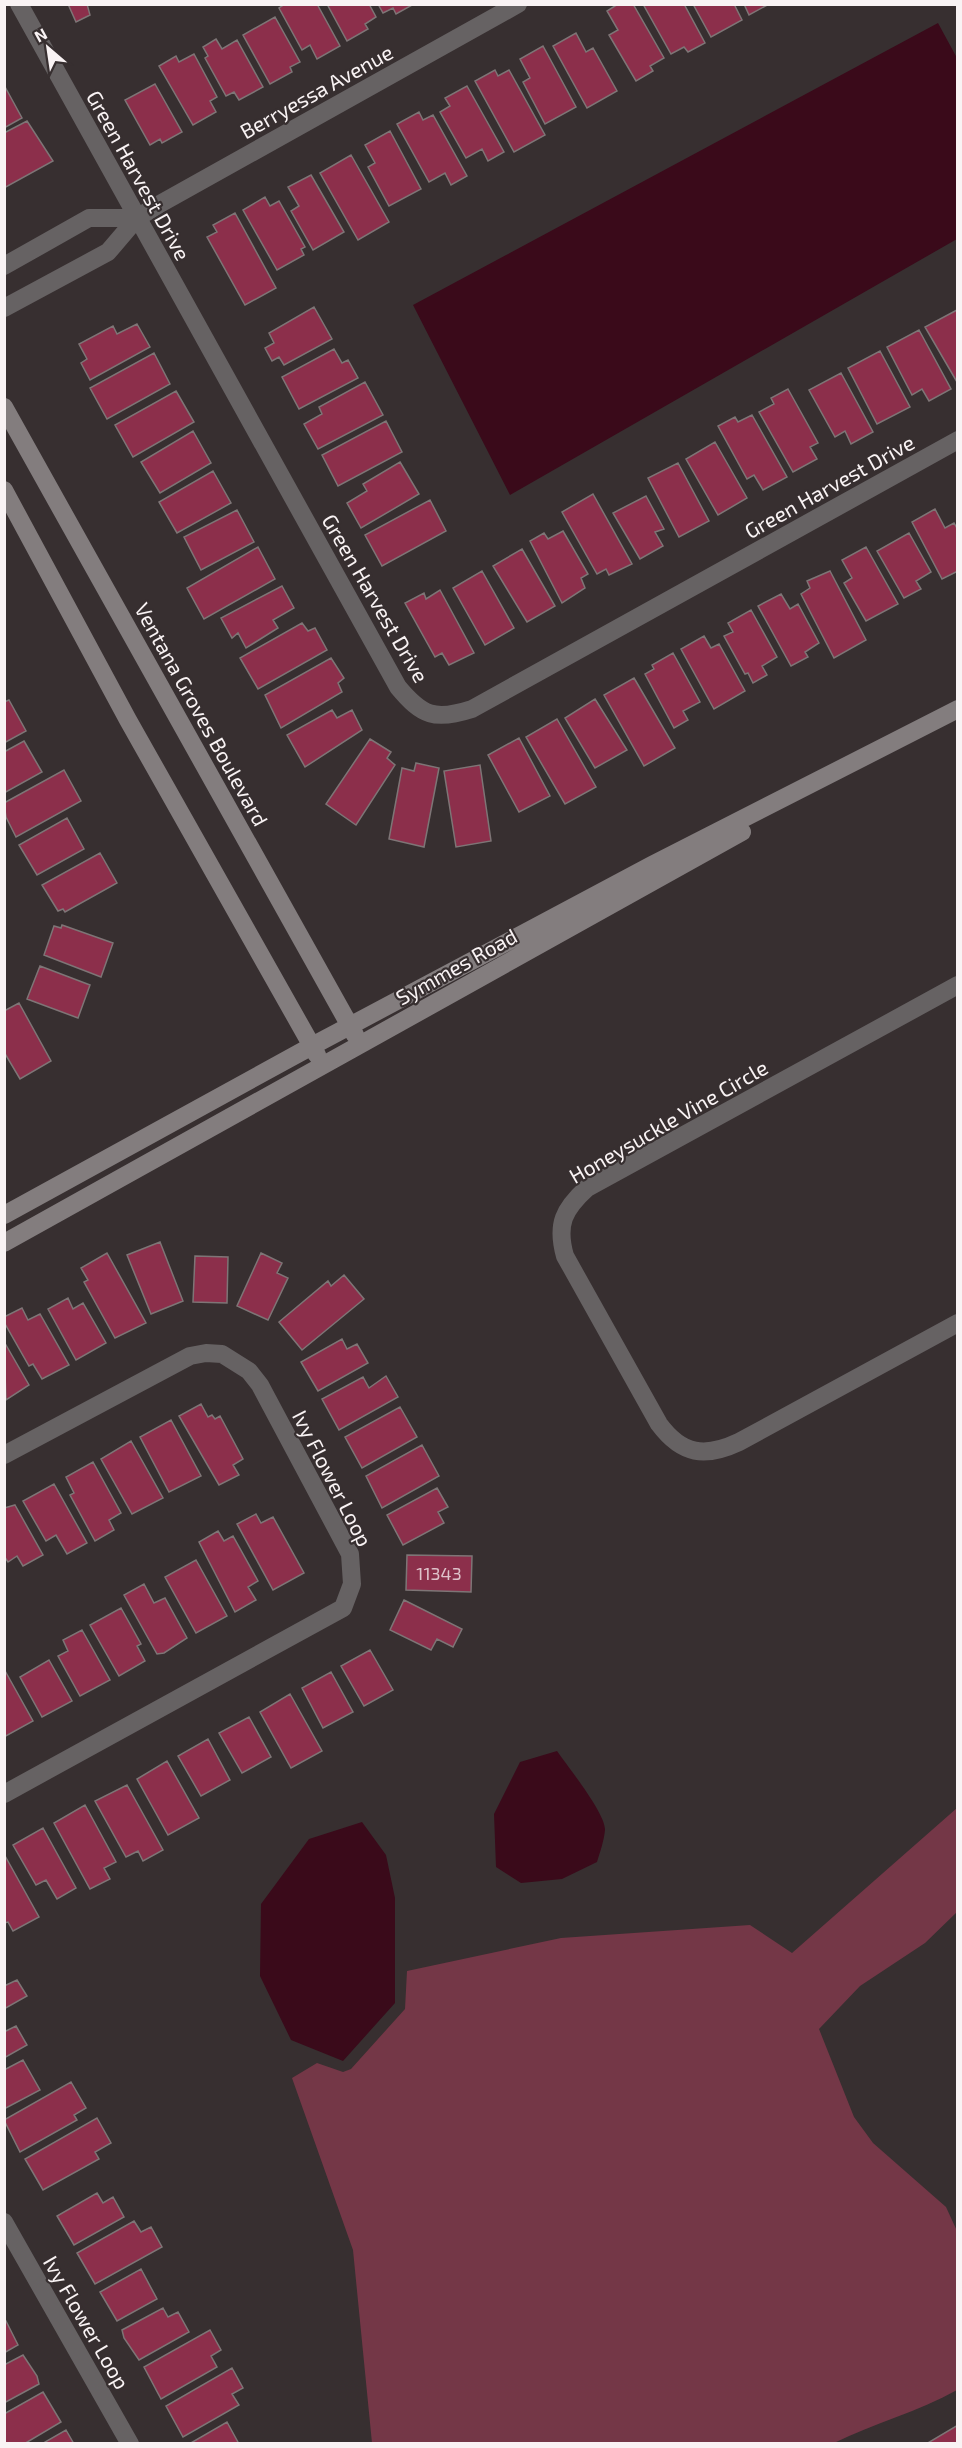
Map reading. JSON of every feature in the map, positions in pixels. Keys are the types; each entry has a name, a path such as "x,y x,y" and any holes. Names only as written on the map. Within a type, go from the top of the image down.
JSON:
{"street":[{"name":"Green Harvest Drive","path":"19,4 398,687 412,705 430,715 451,716 472,709 957,440"},
{"name":"Berryessa Avenue","path":"4,308 108,252 137,218 518,4"},
{"name":"Berryessa Avenue","path":"4,266 88,218 137,218"},
{"name":"Ventana Groves Boulevard","path":"4,407 360,1044"},
{"path":"4,490 128,720 323,1065"},
{"name":"Symmes Road","path":"4,1243 654,883 957,709"},
{"name":"Symmes Road","path":"4,1215 312,1046 652,865 928,725"},
{"name":"Honeysuckle Vine Circle","path":"957,985 587,1188 569,1204 562,1224 560,1240 565,1256 659,1424 668,1436 682,1447 700,1452 719,1451 740,1442 957,1323"},
{"name":"Ivy Flower Loop","path":"4,1455 174,1363 206,1353 222,1354 249,1371 260,1385 351,1554 352,1584 343,1608 4,1794"},
{"name":"Ivy Flower Loop","path":"4,2222 130,2444"}],"shaded area":[{"path":"938,23 957,58 957,239 510,495 413,305"},
{"path":"557,1751 586,1790 604,1823 602,1846 597,1862 562,1879 521,1883 496,1867 494,1814 520,1762"},
{"path":"957,1808 957,1912 925,1943 860,1986 819,2029 854,2117 873,2143 946,2207 957,2231 957,2390 927,2405 834,2443 372,2443 353,2250 292,2078 317,2063 343,2072 351,2069 405,2009 407,1971 561,1938 750,1925 792,1953"},
{"path":"362,1822 386,1855 395,1898 395,2003 343,2061 291,2040 260,1976 261,1904 309,1839"}],"building":[{"path":"68,4 87,4 90,15 76,22"},
{"path":"285,4 317,4 340,46 317,59 310,45 302,50 279,8"},
{"path":"327,4 369,4 376,17 365,24 368,29 347,41"},
{"path":"378,4 414,4 396,14 393,8 383,13"},
{"path":"618,4 633,4 664,58 650,66 653,71 636,81 609,35 618,30 607,11"},
{"path":"643,4 684,4 705,43 688,52 684,47 671,54"},
{"path":"693,4 734,4 742,20 711,37"},
{"path":"744,4 769,4 749,15"},
{"path":"275,17 300,62 290,67 292,72 270,84 243,35"},
{"path":"576,33 586,52 593,48 617,91 587,108 553,46"},
{"path":"216,39 222,49 237,40 263,87 239,100 234,92 226,96 205,58 208,56 203,47"},
{"path":"543,46 576,107 545,124 523,82 530,78 520,59"},
{"path":"194,54 217,97 210,101 216,112 193,125 159,66 176,56 179,62"},
{"path":"495,70 498,76 509,70 545,135 514,152 475,81"},
{"path":"155,84 182,132 162,143 160,139 150,145 125,100"},
{"path":"4,85 22,118 4,128"},
{"path":"467,86 504,152 488,161 482,149 466,158 440,112 450,106 445,98"},
{"path":"419,112 423,120 433,115 467,176 451,185 445,173 429,182 397,124"},
{"path":"27,121 53,161 4,188 4,133"},
{"path":"390,131 421,189 389,206 368,167 375,163 365,145"},
{"path":"351,155 389,222 358,240 320,173"},
{"path":"311,175 344,232 313,250 291,211 299,206 288,187"},
{"path":"265,197 270,206 279,201 305,247 301,249 304,255 277,270 243,210"},
{"path":"235,213 276,288 245,305 207,237 217,232 213,225"},
{"path":"314,307 332,339 284,365 279,357 272,361 265,348 274,343 269,333"},
{"path":"958,311 957,382 925,327"},
{"path":"137,324 150,347 90,380 81,363 87,359 79,344 113,326 117,334"},
{"path":"919,330 951,389 929,401 922,389 912,395 887,347"},
{"path":"334,349 342,363 348,360 358,378 299,409 282,377"},
{"path":"880,351 910,407 877,424 848,368"},
{"path":"154,353 170,384 107,419 90,388"},
{"path":"841,373 873,432 851,444 845,431 835,437 809,390"},
{"path":"365,382 383,415 318,449 304,424 322,414 319,407"},
{"path":"788,389 818,443 810,447 817,459 793,472 759,412 774,404 771,398"},
{"path":"176,391 194,422 133,457 115,425"},
{"path":"752,415 787,477 763,490 754,475 747,479 718,426 735,417 738,422"},
{"path":"386,421 402,452 338,486 322,455"},
{"path":"193,431 211,463 160,493 141,462"},
{"path":"715,442 747,498 718,515 686,459"},
{"path":"400,462 419,494 361,528 347,503 367,491 363,484"},
{"path":"678,463 709,521 679,537 648,478"},
{"path":"213,471 231,503 177,533 159,502"},
{"path":"593,494 632,564 609,575 606,569 597,574 562,512"},
{"path":"646,496 664,529 655,532 663,546 640,559 613,513"},
{"path":"430,500 446,531 382,566 365,535"},
{"path":"935,509 945,528 954,523 958,530 958,571 942,579 912,522"},
{"path":"237,510 254,542 201,570 184,537"},
{"path":"563,531 588,574 581,578 585,588 562,603 530,541 544,533 548,539"},
{"path":"909,533 931,572 916,581 921,589 904,598 877,551"},
{"path":"258,547 275,579 204,619 187,588"},
{"path":"866,547 898,604 866,621 844,583 852,578 842,560"},
{"path":"522,549 555,606 527,622 493,566"},
{"path":"482,571 514,628 485,645 453,588"},
{"path":"830,571 866,640 834,658 801,594 810,588 807,581"},
{"path":"282,586 294,608 273,620 278,628 246,648 238,633 232,638 221,618"},
{"path":"440,590 474,653 449,665 442,653 435,657 405,603 424,593 426,599"},
{"path":"781,594 790,609 798,604 819,643 805,652 808,657 791,666 758,606"},
{"path":"751,610 777,657 762,666 767,675 753,683 748,673 745,674 724,636 733,632 728,623"},
{"path":"302,623 308,631 315,628 327,650 258,689 240,658"},
{"path":"704,636 711,648 719,644 745,691 714,709 681,649"},
{"path":"673,653 700,702 683,711 688,720 674,728 645,674 654,669 652,665"},
{"path":"331,658 344,678 338,683 342,692 281,728 265,695"},
{"path":"634,678 675,748 644,766 604,695"},
{"path":"595,699 627,750 595,768 565,718"},
{"path":"9,700 26,731 4,743 4,702"},
{"path":"332,710 337,718 352,710 362,730 305,767 287,735"},
{"path":"557,719 596,787 565,804 526,737"},
{"path":"519,738 550,796 519,812 488,755"},
{"path":"370,739 391,752 387,758 395,765 356,825 326,804"},
{"path":"24,741 42,772 4,793 4,752"},
{"path":"416,763 439,768 424,847 389,839 402,768 414,771"},
{"path":"480,765 491,841 456,847 444,771"},
{"path":"64,770 81,801 16,837 6,817 4,803"},
{"path":"67,818 84,849 37,875 19,845"},
{"path":"100,853 117,883 65,912 63,909 58,911 42,885"},
{"path":"62,925 113,943 101,977 44,955 54,926 61,928"},
{"path":"40,966 90,985 78,1018 27,999"},
{"path":"19,1003 51,1061 20,1079 4,1052 4,1011"},
{"path":"160,1242 183,1301 151,1314 127,1255"},
{"path":"107,1253 146,1323 115,1338 84,1282 88,1280 81,1268"},
{"path":"261,1253 282,1263 277,1273 288,1278 268,1320 237,1306"},
{"path":"195,1256 228,1257 227,1303 193,1302"},
{"path":"344,1275 364,1299 302,1350 279,1322 328,1281 331,1286"},
{"path":"68,1298 73,1309 83,1303 106,1343 76,1360 48,1309"},
{"path":"22,1308 28,1320 40,1314 69,1365 42,1379 33,1364 29,1366 4,1322 4,1317"},
{"path":"342,1339 347,1349 357,1344 368,1363 318,1391 301,1362"},
{"path":"6,1345 29,1385 6,1400 4,1346"},
{"path":"386,1376 398,1397 339,1430 322,1399 363,1377 369,1388"},
{"path":"201,1404 208,1417 212,1415 215,1419 220,1416 243,1459 233,1465 239,1475 219,1485 179,1416"},
{"path":"400,1407 417,1437 362,1468 345,1437"},
{"path":"171,1420 201,1476 169,1492 140,1437"},
{"path":"131,1441 163,1498 132,1514 101,1459"},
{"path":"422,1445 439,1476 382,1508 366,1476"},
{"path":"93,1462 121,1513 109,1520 114,1530 95,1541 70,1495 74,1493 66,1477"},
{"path":"54,1484 87,1543 67,1554 56,1535 46,1541 23,1501"},
{"path":"437,1488 448,1507 438,1512 444,1523 403,1545 387,1515"},
{"path":"15,1505 43,1555 23,1566 17,1556 8,1562 4,1556 4,1508"},
{"path":"256,1514 261,1523 273,1517 304,1573 273,1590 237,1524"},
{"path":"218,1531 224,1541 233,1536 258,1581 248,1587 256,1600 235,1612 199,1542"},
{"path":"407,1555 472,1556 471,1592 406,1590"},
{"path":"196,1560 227,1616 196,1633 165,1577"},
{"path":"144,1584 154,1603 165,1598 187,1638 164,1653 157,1654 124,1595"},
{"path":"404,1600 462,1629 453,1647 437,1639 431,1650 390,1630"},
{"path":"121,1608 141,1644 137,1646 145,1661 119,1676 90,1625"},
{"path":"82,1630 110,1680 80,1696 58,1656 68,1651 63,1640"},
{"path":"370,1650 393,1690 364,1706 341,1666"},
{"path":"49,1660 72,1701 42,1717 20,1677"},
{"path":"4,1669 33,1721 4,1737"},
{"path":"331,1672 353,1712 323,1728 302,1688"},
{"path":"290,1694 322,1751 291,1768 260,1712"},
{"path":"249,1717 271,1757 242,1773 219,1733"},
{"path":"208,1739 230,1780 201,1796 178,1756"},
{"path":"167,1761 199,1818 168,1835 137,1779"},
{"path":"127,1785 163,1850 143,1861 138,1851 126,1857 95,1801"},
{"path":"85,1805 116,1862 104,1868 110,1879 90,1889 54,1823"},
{"path":"43,1828 76,1888 57,1899 46,1880 36,1885 13,1845"},
{"path":"4,1854 39,1917 13,1931 8,1922 4,1923"},
{"path":"17,1980 27,1996 4,2009 4,1986"},
{"path":"16,2026 27,2045 4,2058 4,2028 6,2031"},
{"path":"23,2060 40,2090 4,2109 4,2070"},
{"path":"71,2082 86,2108 74,2115 77,2120 20,2152 4,2120"},
{"path":"97,2118 111,2143 95,2152 99,2159 43,2190 25,2159"},
{"path":"97,2193 103,2203 113,2197 124,2217 74,2245 57,2216"},
{"path":"134,2221 141,2232 151,2227 162,2247 95,2284 77,2253"},
{"path":"141,2269 157,2299 117,2321 100,2292"},
{"path":"163,2308 168,2317 178,2312 189,2332 139,2360 124,2338 122,2330"},
{"path":"6,2321 18,2345 4,2353 4,2322"},
{"path":"210,2330 221,2350 211,2356 217,2367 161,2399 144,2367"},
{"path":"23,2355 37,2376 39,2384 4,2403 4,2365"},
{"path":"232,2368 243,2388 232,2394 239,2405 183,2437 166,2406"},
{"path":"43,2392 61,2422 24,2444 4,2444 4,2414"},
{"path":"227,2422 239,2444 189,2444"},
{"path":"958,2425 958,2444 926,2444"},
{"path":"66,2430 74,2444 46,2444 45,2442"}]}
